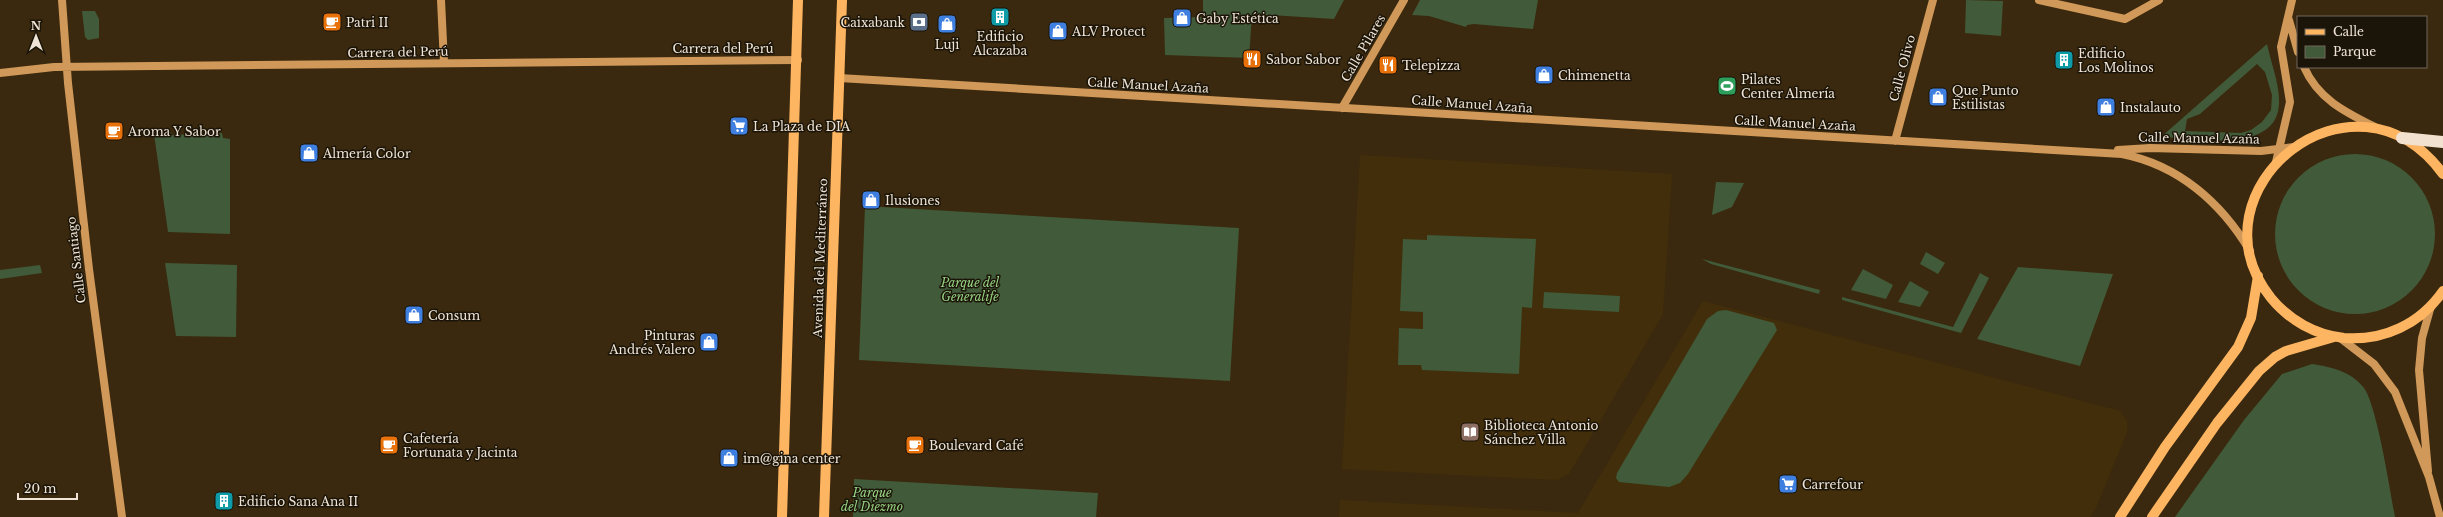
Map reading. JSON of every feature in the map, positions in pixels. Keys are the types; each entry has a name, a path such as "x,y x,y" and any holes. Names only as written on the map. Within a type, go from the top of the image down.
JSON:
{"highway":[{"path":"2402,138 2443,142"}],"main road":[{"path":"782,517 798,60 798,0"},
{"name":"Avenida del Mediterráneo","path":"824,517 842,0"},
{"path":"2443,174 2426,154 2402,138 2384,132 2363,128 2341,128 2313,136 2294,147 2276,162 2263,180 2252,209 2249,231 2251,254 2258,276 2269,294 2290,316 2316,331 2338,337 2367,338 2394,331 2414,320 2431,306 2443,292"},
{"path":"2120,517 2161,453 2238,347 2251,318 2258,276"},
{"path":"2152,517 2217,423 2259,371 2275,357 2286,351 2338,337"}],"street":[{"name":"Calle Santiago","path":"62,0 67,67 89,269 122,517"},
{"path":"441,0 444,63"},
{"name":"Calle Pilares","path":"1342,108 1404,0"},
{"name":"Calle Olivo","path":"1895,141 1933,0"},
{"path":"2039,0 2125,19 2159,0"},
{"path":"2276,162 2290,102 2281,47 2292,0"},
{"path":"2289,17 2297,48"},
{"name":"Carrera del Perú","path":"0,73 40,68 67,67 798,60"},
{"path":"2305,68 2312,82 2329,101 2349,114 2384,132"},
{"name":"Calle Manuel Azaña","path":"839,78 2103,152 2141,158 2193,184 2219,208 2251,254"},
{"name":"Calle Manuel Azaña","path":"2103,152 2150,148 2279,150 2294,147"},
{"path":"2429,478 2419,370 2422,338 2431,306"},
{"path":"2338,337 2374,364 2391,384 2429,478 2440,517"}],"shaded area":[{"path":"1360,155 1672,174 1663,314 1569,474 1557,480 1342,469"},
{"name":"Carrefour","path":"1703,301 2120,411 2127,421 2127,432 2096,508 2090,517 1339,517 1340,500 1578,513"}],"green space":[{"path":"1203,0 1344,0 1334,19 1252,14 1249,58 1165,55 1164,18 1203,17"},
{"path":"1420,0 1538,0 1533,29 1474,24 1467,25 1466,27 1429,16 1412,15"},
{"path":"1966,0 2003,1 2001,36 1965,33"},
{"path":"82,11 95,11 99,19 99,38 88,40 85,37"},
{"path":"2267,44 2277,82 2279,104 2275,120 2264,131 2249,137 2231,140 2161,137","holes":["2257,64 2265,72 2272,95 2271,110 2262,122 2251,130 2241,133 2185,131 2187,119 2200,114"]},
{"path":"171,132 171,135 222,133 223,138 230,139 230,234 168,232 154,134"},
{"path":"2363,154 2378,157 2393,163 2412,177 2422,189 2429,203 2434,218 2434,250 2429,265 2422,279 2412,291 2400,301 2378,311 2363,314 2347,314 2332,311 2310,301 2298,291 2288,279 2276,250 2275,226 2278,211 2288,189 2298,177 2310,167 2339,155"},
{"path":"1716,182 1744,183 1732,207 1712,215"},
{"name":"Parque del Generalife","path":"865,206 1239,228 1230,381 859,360"},
{"path":"1427,235 1536,239 1532,308 1522,307 1519,374 1422,370 1421,365 1398,365 1399,328 1423,329 1423,312 1400,311 1403,239 1427,240"},
{"path":"1926,252 1945,263 1938,274 1920,264"},
{"path":"1702,259 1820,290 1819,294 1711,264"},
{"path":"165,263 237,265 236,337 176,336"},
{"path":"40,265 42,273 0,279 0,270"},
{"path":"2018,267 2113,274 2080,366 1977,339"},
{"path":"1863,269 1893,285 1886,299 1851,290"},
{"path":"1980,273 1989,278 1961,333 1842,300 1842,297 1953,327"},
{"path":"1910,281 1929,292 1920,307 1898,302"},
{"path":"1544,292 1620,296 1619,312 1543,308"},
{"path":"1726,310 1774,323 1777,330 1688,474 1680,483 1669,487 1619,482 1616,478 1617,473 1707,319 1718,311"},
{"path":"2312,364 2333,368 2347,374 2359,382 2364,388 2374,412 2395,517 2175,517 2244,420 2282,374"},
{"name":"Parque del Diezmo","path":"854,479 1098,493 1096,517 853,517"}],"place":[{"name":"Edificio Alcazaba","path":"1000,17"},
{"name":"Gaby Estética","path":"1182,18"},
{"name":"Patri II","path":"332,22"},
{"name":"Caixabank","path":"919,22"},
{"name":"Luji","path":"947,24"},
{"name":"ALV Protect","path":"1058,31"},
{"name":"Sabor Sabor","path":"1252,59"},
{"name":"Edificio Los Molinos","path":"2064,60"},
{"name":"Telepizza","path":"1388,65"},
{"name":"Chimenetta","path":"1544,75"},
{"name":"Pilates Center Almería","path":"1727,86"},
{"name":"Que Punto Estilistas","path":"1938,97"},
{"name":"Instalauto","path":"2106,107"},
{"name":"La Plaza de DIA","path":"739,126"},
{"name":"Aroma Y Sabor","path":"114,131"},
{"name":"Almería Color","path":"309,153"},
{"name":"Ilusiones","path":"871,200"},
{"name":"Consum","path":"414,315"},
{"name":"Pinturas Andrés Valero","path":"709,342"},
{"name":"Biblioteca Antonio Sánchez Villa","path":"1470,432"},
{"name":"Cafetería Fortunata y Jacinta","path":"389,445"},
{"name":"Boulevard Café","path":"915,445"},
{"name":"im@gina center","path":"729,458"},
{"name":"Carrefour","path":"1788,484"},
{"name":"Edificio Sana Ana II","path":"224,501"}]}
